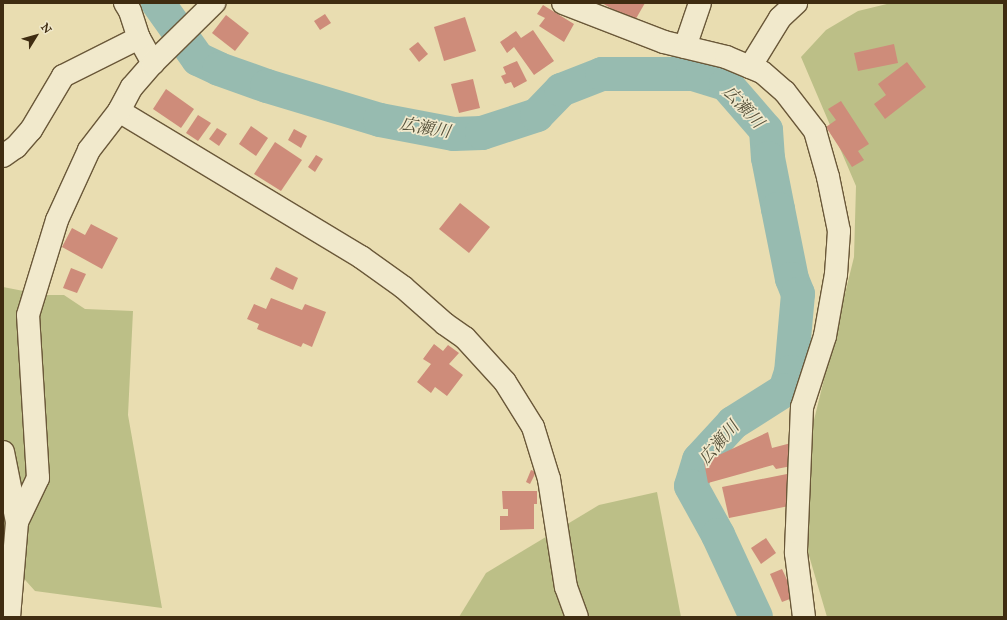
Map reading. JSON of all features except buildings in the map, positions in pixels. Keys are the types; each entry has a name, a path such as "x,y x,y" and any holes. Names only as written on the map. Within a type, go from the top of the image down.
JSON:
{"street":[{"path":"125,3 139,38 153,63"},
{"path":"17,522 38,478 28,315 60,213 89,150 119,111 132,87 153,63 214,3"},
{"path":"563,3 664,42 726,57 762,72 785,92 815,131 828,177 839,231 836,274 825,336 802,407 796,553 804,617"},
{"path":"685,47 700,3"},
{"path":"750,67 780,18 796,3"},
{"path":"3,156 16,147 31,130 62,76 139,38"},
{"path":"119,111 360,257 404,287 445,324 465,338 505,382 533,427 549,479 566,587 577,617"},
{"path":"3,452 17,522 9,617"}],"green space":[{"path":"891,3 1004,3 1004,617 827,617 805,542 800,477 854,257 856,186 801,57 826,30 858,11"},
{"path":"3,287 44,295 64,295 85,309 133,311 128,415 162,608 35,591 18,572 3,577"},
{"path":"657,492 681,617 459,617 486,573 599,505"}],"waterway":[{"name":"広瀬川","path":"158,3 198,59 219,69 267,86 380,120 454,134 482,133 537,115 561,90 602,74 693,74 726,84 766,130 768,158 792,279 798,294 791,372 785,390 733,423 699,460 691,486 718,535 756,617"}]}
